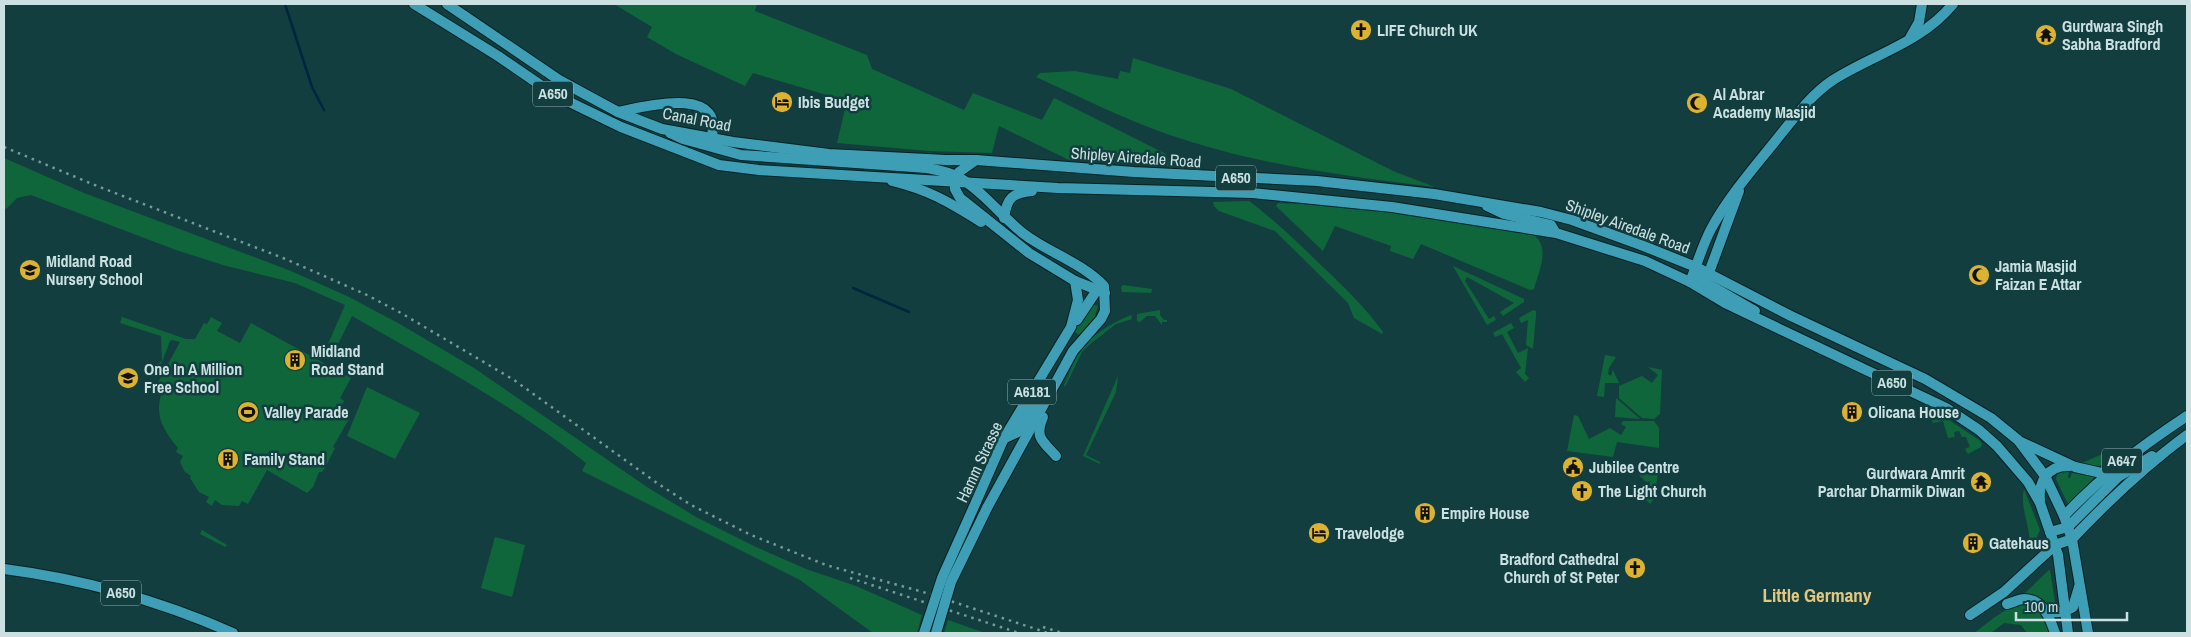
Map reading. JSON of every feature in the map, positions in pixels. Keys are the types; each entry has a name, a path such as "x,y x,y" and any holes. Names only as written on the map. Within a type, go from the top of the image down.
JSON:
{"main road":[{"name":"Canal Road","path":"414,4 498,56 555,95 621,127 719,165 958,179 955,189 960,198 1029,253 1076,281 1102,290"},
{"path":"1910,39 1919,22 1922,4"},
{"path":"1690,282 1710,230 1727,203 1800,111 1830,82 1860,64 1897,48 1923,32 1954,4"},
{"name":"Canal Road","path":"451,6 558,80 618,112 683,139 829,154 976,160"},
{"path":"618,112 655,104 678,102 700,108 708,114 713,128 704,160"},
{"name":"A650","path":"710,142 741,155 927,168 958,179"},
{"path":"976,160 958,179 1025,235 1053,253 1083,267 1102,290"},
{"name":"Shipley Airedale Road","path":"976,160 1221,177 1317,181 1434,194 1541,212 1572,220 1696,267 1706,282 1800,339 1946,408 1979,430 1998,446 2028,482 2040,503 2058,555 2068,633"},
{"name":"Canal Road","path":"869,175 920,188 944,198 998,234 1012,239"},
{"path":"1221,177 1252,194"},
{"name":"Shipley Airedale Road","path":"958,179 1058,188 1252,194 1392,207 1556,233 1645,261 1690,282 1706,282 1791,316 1925,379 1991,418 2018,440 2045,476 2068,527 2072,539 2088,633"},
{"path":"1706,282 1742,182"},
{"path":"1004,218 1011,198 1016,192 1058,188"},
{"path":"1478,201 1504,214 1551,225 1556,233"},
{"name":"Hamm Strasse","path":"924,633 942,578 1004,438 1071,327 1078,300 1076,281"},
{"name":"Hamm Strasse","path":"936,633 951,582 988,508 1073,351 1101,320 1105,311 1102,290"},
{"name":"A6181","path":"1071,327 1102,290"},
{"path":"1004,438 1018,432 1037,402 1055,386"},
{"path":"1055,386 1038,431 1041,439 1056,456"},
{"name":"A647","path":"2064,516 2106,474 2137,449 2187,416"},
{"name":"A647","path":"2072,539 2129,482 2187,435"},
{"name":"A647","path":"2018,440 2074,467 2106,474"},
{"path":"2050,532 2068,527 2118,477 2144,459 2170,448"},
{"path":"2040,503 2040,486 2045,476 2058,467 2074,467"},
{"path":"2118,477 2125,478 2129,482"},
{"path":"1970,615 2004,592 2055,545 2072,539"},
{"name":"A650","path":"4,569 65,579 134,596 233,633"},
{"path":"2007,604 2024,599 2055,613 2064,612 2073,607 2080,584"},
{"path":"2044,609 2050,618 2055,633"}],"green space":[{"path":"614,4 757,4 755,11 867,55 872,69 964,110 973,93 1042,120 1054,98 1166,154 1171,166 1069,160 999,126 992,153 929,151 837,143 847,101 753,73 745,86 676,54 647,37 652,27"},
{"path":"1133,58 1231,89 1393,171 1435,187 1298,168 1197,144 1131,120 1036,77 1040,73 1075,71 1118,79 1120,71 1130,73"},
{"path":"4,158 84,193 291,271 349,297 398,323 474,368 647,487 696,517 806,569 856,586 922,615 917,633 873,633 800,580 582,471 586,463 530,422 442,367 352,316 336,348 328,344 345,305 295,283 223,265 176,250 31,195 17,198 6,209 4,208"},
{"path":"1249,201 1287,233 1347,290 1376,323 1383,332 1382,334 1354,318 1348,303 1275,231 1219,211 1213,202"},
{"path":"1278,203 1348,206 1531,233 1541,245 1541,266 1534,289 1530,290 1421,244 1413,259 1390,251 1391,246 1335,226 1323,251 1276,206"},
{"path":"1453,266 1524,299 1524,302 1503,316 1500,312 1514,303 1467,277 1465,281 1489,319 1494,316 1496,320 1487,325"},
{"path":"1123,285 1152,289 1151,293 1122,292 1121,287"},
{"path":"1090,304 1098,306 1094,319 1079,335 1074,331"},
{"path":"1160,310 1160,315 1164,320 1167,320 1167,322 1162,322 1162,325 1155,316 1147,316 1140,322 1137,321 1137,314"},
{"path":"1533,310 1536,311 1536,315 1533,349 1526,345 1528,320 1521,323 1519,318"},
{"path":"1131,315 1132,319 1116,324 1082,352 1065,387 1064,385 1073,364 1089,341 1102,330"},
{"name":"Valley Parade","path":"122,317 186,339 195,339 204,323 207,324 211,317 222,323 217,331 240,343 251,323 351,378 340,398 344,401 338,413 349,419 333,447 335,448 326,466 323,466 325,468 322,472 319,472 313,487 307,493 267,470 248,504 242,501 239,506 222,505 215,500 212,506 206,502 209,497 199,492 190,478 191,476 185,472 180,462 183,456 176,452 178,448 161,422 159,408 162,392 155,388 180,342 170,341 159,370 151,368 162,361 161,336 120,323"},
{"path":"1511,323 1514,328 1507,332 1518,353 1528,348 1525,374 1529,378 1525,382 1516,372 1521,368 1502,334 1495,337 1493,333"},
{"path":"1605,355 1616,357 1609,368 1608,374 1611,376 1613,370 1619,383 1605,383 1604,397 1597,396"},
{"path":"1648,367 1662,370 1660,414 1654,419 1642,418 1619,398 1619,386 1642,376 1652,383 1658,375"},
{"path":"1118,376 1116,392 1086,455 1100,462 1100,464 1083,456"},
{"path":"367,387 420,413 395,459 347,436"},
{"path":"1616,398 1640,419 1615,417"},
{"path":"1940,414 1979,440 1982,444 1981,447 1968,454 1965,449 1970,447 1966,437 1962,437 1959,431 1954,432 1955,437 1948,438 1943,421 1933,423 1930,416"},
{"path":"1574,415 1578,416 1589,439 1610,428 1621,435 1626,427 1621,424 1623,421 1654,421 1659,428 1659,448 1617,442 1613,457 1567,451"},
{"path":"2114,449 2116,456 2100,466 2082,463"},
{"path":"1646,467 1659,467 1654,499 1650,504 1644,498 1648,494 1650,482 1652,481 1646,482 1639,475"},
{"path":"2069,470 2068,478 2070,478 2072,473 2095,477 2068,504 2056,479 2058,471"},
{"path":"2024,489 2040,530 2035,541 2029,547 2029,533 2023,503"},
{"path":"202,530 227,545 225,547 200,534"},
{"path":"495,537 525,545 512,597 481,588"},
{"path":"2049,570 2056,608 2045,605 2045,601 2035,596 2024,594"},
{"path":"2027,604 2040,612 2050,633 2027,633 2021,625 2004,623 1991,633 1974,633 2005,610"},
{"path":"948,620 985,633 944,633"}],"waterway":[{"path":"285,4 312,87 324,110"},
{"path":"853,288 909,312"}],"railway":[{"path":"4,147 97,186 283,258 365,294 401,313 514,380 657,483 691,505 751,535 826,565 923,592 1048,633"},
{"path":"850,578 1019,633"},
{"path":"1043,627 1062,633"}],"place":[{"name":"LIFE Church UK","path":"1361,30"},
{"name":"Gurdwara Singh Sabha Bradford","path":"2046,35"},
{"name":"Ibis Budget","path":"782,102"},
{"name":"Al Abrar Academy Masjid","path":"1697,103"},
{"name":"Midland Road Nursery School","path":"30,270"},
{"name":"Jamia Masjid Faizan E Attar","path":"1979,275"},
{"name":"Midland Road Stand","path":"295,360"},
{"name":"One In A Million Free School","path":"128,378"},
{"name":"Valley Parade","path":"248,412"},
{"name":"Olicana House","path":"1852,412"},
{"name":"Family Stand","path":"228,459"},
{"name":"Jubilee Centre","path":"1573,467"},
{"name":"Gurdwara Amrit Parchar Dharmik Diwan","path":"1981,482"},
{"name":"The Light Church","path":"1582,491"},
{"name":"Empire House","path":"1425,513"},
{"name":"Travelodge","path":"1319,533"},
{"name":"Gatehaus","path":"1973,543"},
{"name":"Bradford Cathedral Church of St Peter","path":"1635,568"}],"district":[{"name":"Little Germany","path":"1817,595"}]}
